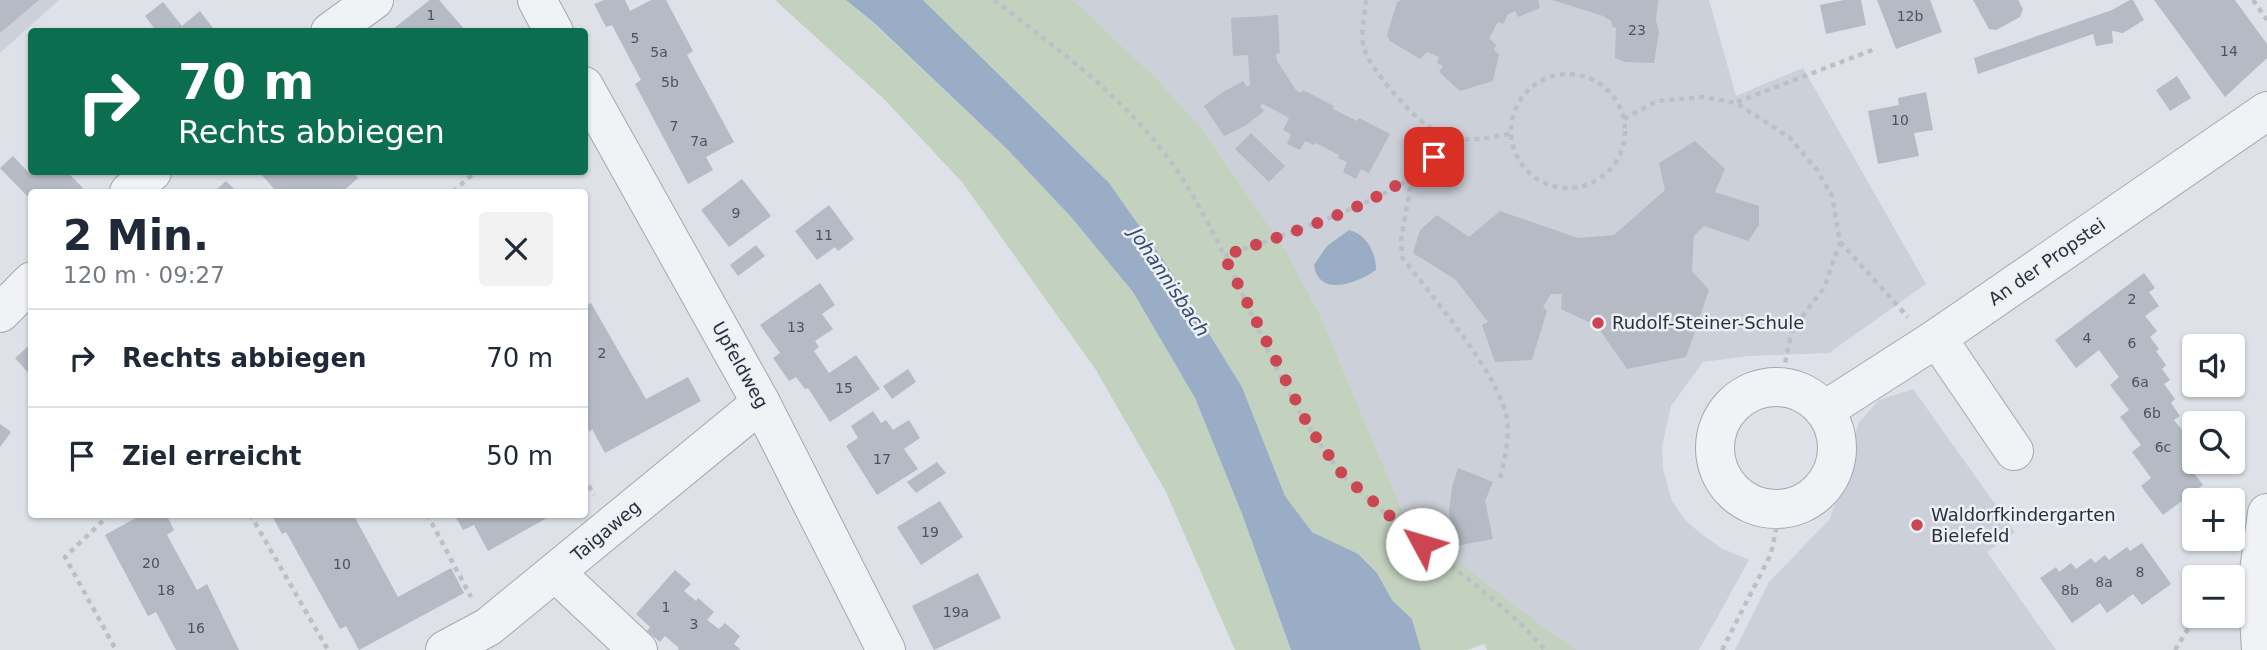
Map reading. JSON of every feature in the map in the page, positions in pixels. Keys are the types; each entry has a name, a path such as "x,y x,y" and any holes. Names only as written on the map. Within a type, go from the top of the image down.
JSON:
{"street":[{"path":"336,28 374,0"},
{"path":"537,0 552,28"},
{"name":"Upfeldweg","path":"588,93 761,403 886,650"},
{"name":"An der Propstei","path":"1825,410 1934,340 2266,113"},
{"path":"132,189 149,175"},
{"path":"0,313 28,285"},
{"path":"1934,340 2014,451"},
{"path":"1780,387 1805,394 1825,410 1837,436 1836,464 1824,487 1805,502 1780,509 1762,508 1745,501 1726,482 1715,457 1716,439 1721,421 1731,406 1745,395 1762,388 1780,387"},
{"name":"Taigaweg","path":"444,650 488,628 761,403"},
{"path":"2261,650 2257,586 2267,513"},
{"path":"556,573 638,650"}],"path":[{"path":"994,0 1088,74 1142,124 1186,185 1310,429 1343,475 1401,528 1522,623 1545,650"},
{"path":"1366,0 1363,47 1375,71 1420,119 1444,136 1479,140 1510,134"},
{"path":"2253,0 2267,20"},
{"path":"1736,103 1875,50"},
{"path":"1570,74 1588,77 1605,87 1617,102 1624,119 1625,138 1619,156 1608,171 1593,182 1575,187 1556,187 1539,180 1525,168 1515,152 1510,134 1513,115 1520,98 1534,84 1551,76 1570,74"},
{"path":"1624,119 1657,101 1704,97 1736,103 1789,137 1817,170 1832,196 1840,242 1824,288 1792,330 1780,387"},
{"path":"1224,256 1357,207 1412,177 1434,157 1444,136"},
{"path":"456,189 472,175"},
{"path":"1412,177 1401,240 1402,257 1479,360 1496,388 1508,421 1500,478"},
{"path":"1840,242 1934,340"},
{"path":"1722,650 1771,554 1780,509"},
{"path":"106,518 65,557 116,650"},
{"path":"252,518 328,650"},
{"path":"429,518 488,628"},
{"path":"2175,650 2189,628"}],"shaded area":[{"path":"0,0 59,0 0,53"},
{"name":"Rudolf-Steiner-Schule","path":"1073,0 1709,0 1736,96 1803,68 1926,284 1829,353 1749,356 1703,362 1671,406 1662,446 1663,469 1672,501 1685,520 1700,533 1721,548 1749,560 1699,650 1577,650 1407,522 1320,315 1286,251 1202,129 1156,78"},
{"name":"Waldorfkindergarten Bielefeld","path":"1913,389 2015,532 1987,552 2056,650 1735,650 1769,582 1830,519 1859,422 1879,400"}],"green space":[{"path":"775,0 846,0 1008,150 1071,217 1133,292 1195,398 1242,514 1291,650 1235,650 1166,492 1096,370 962,182 884,99"},
{"path":"923,0 1073,0 1156,78 1202,129 1286,251 1320,315 1407,522 1577,650 1487,650 1484,644 1467,650 1421,650 1412,619 1392,600 1377,573 1335,543 1312,532 1285,496 1242,387 1166,264 1109,184"}],"water":[{"name":"Johannisbach","path":"846,0 923,0 1109,183 1166,264 1242,387 1285,496 1312,532 1358,554 1377,573 1392,600 1412,619 1421,650 1291,650 1242,514 1195,398 1133,292 1071,217 1008,150 874,23"},
{"path":"1349,230 1360,235 1369,245 1376,270 1350,283 1331,285 1323,282 1314,265 1327,246"}],"building":[{"path":"0,0 39,0 0,33"},
{"path":"430,0 439,0 463,28 394,28"},
{"path":"604,0 625,0 630,11 651,0 666,0 693,51 687,55 734,142 706,157 713,170 688,184 635,84 641,80 612,25 606,27 594,4"},
{"path":"1538,0 1540,8 1518,17 1515,11 1508,14 1503,24 1498,22 1489,38 1496,45 1494,50 1499,54 1493,81 1460,91 1439,72 1443,66 1437,63 1439,57 1427,52 1420,59 1390,41 1387,35 1397,2"},
{"path":"1552,0 1658,0 1656,20 1659,32 1654,63 1625,62 1615,58 1616,28 1611,21"},
{"path":"1861,0 1866,25 1826,34 1820,5"},
{"path":"1877,0 1930,0 1942,32 1896,49"},
{"path":"1973,0 2018,0 2023,9 2020,17 1996,30 1989,29"},
{"path":"2133,0 2144,20 2123,33 2112,31 2113,43 2096,46 2093,34 1978,74 1974,58 2112,10"},
{"path":"2154,0 2235,0 2267,44 2267,58 2225,97"},
{"path":"163,2 182,26 200,11 213,28 154,28 145,16"},
{"path":"1278,15 1280,53 1276,54 1277,61 1296,90 1301,93 1303,90 1334,106 1333,109 1357,121 1359,118 1390,134 1369,173 1361,169 1356,179 1343,172 1347,162 1316,143 1314,145 1305,141 1300,150 1287,144 1291,134 1283,130 1289,118 1263,104 1260,106 1264,111 1245,126 1224,136 1204,106 1243,81 1247,87 1250,85 1248,55 1233,56 1231,18"},
{"path":"2177,76 2191,98 2170,111 2156,90"},
{"path":"1926,92 1933,130 1914,133 1919,156 1878,164 1868,111 1899,105 1898,98"},
{"path":"1251,133 1285,166 1269,182 1235,149"},
{"path":"1695,141 1725,169 1715,192 1759,206 1759,225 1748,241 1704,226 1694,236 1692,271 1709,290 1686,357 1627,369 1597,326 1561,309 1562,294 1551,294 1543,307 1547,311 1532,360 1495,362 1482,325 1488,322 1456,280 1413,253 1420,230 1437,215 1469,237 1500,211 1578,238 1614,235 1665,190 1659,163"},
{"path":"13,156 28,175 70,175 83,188 28,189 28,197 0,168"},
{"path":"262,175 355,175 358,178 345,189 274,189"},
{"path":"742,179 771,216 729,247 701,210"},
{"path":"226,181 234,189 217,189"},
{"path":"829,205 854,239 838,251 835,247 817,260 795,231"},
{"path":"756,245 765,256 738,276 730,265"},
{"path":"2144,273 2155,288 2149,292 2159,306 2145,316 2157,331 2150,337 2166,365 2162,369 2170,380 2164,384 2175,399 2171,403 2180,416 2174,420 2182,430 2182,474 2195,474 2203,485 2199,488 2182,488 2182,501 2163,515 2141,486 2151,478 2132,452 2141,445 2120,417 2129,410 2110,385 2119,377 2099,350 2076,368 2055,340"},
{"path":"820,283 835,305 822,314 833,329 815,341 819,347 814,351 829,373 856,355 880,389 830,422 808,388 805,389 796,377 789,381 773,358 780,353 760,325"},
{"path":"591,303 646,399 688,377 701,401 605,453 592,429 590,432 588,304"},
{"path":"28,347 28,373 15,358"},
{"path":"908,369 916,382 892,399 883,386"},
{"path":"873,411 881,423 886,420 893,430 909,420 920,438 904,449 918,469 877,495 846,446 858,438 851,426"},
{"path":"0,424 11,432 0,447"},
{"path":"937,462 946,473 916,493 907,482"},
{"path":"1458,468 1493,482 1485,501 1493,539 1456,546 1449,512"},
{"path":"940,501 963,537 921,565 897,527"},
{"path":"136,518 168,518 174,530 167,535 197,590 207,584 239,650 176,650 156,612 148,616 105,535"},
{"path":"273,518 355,518 398,597 451,568 464,593 359,650 346,626 340,629 286,532 282,534"},
{"path":"456,518 547,518 488,551 474,525 463,530"},
{"path":"2142,543 2171,584 2142,605 2133,594 2107,613 2100,603 2072,623 2040,578 2056,567 2059,572 2071,563 2076,569 2091,558 2095,563 2105,555 2109,560 2127,547 2130,551"},
{"path":"675,570 691,584 684,591 696,601 698,598 714,612 707,620 719,629 725,623 740,636 734,644 741,650 678,650 665,636 660,642 647,631 650,627 636,614"},
{"path":"978,573 1001,618 934,650 912,606"}],"place":[{"name":"Rudolf-Steiner-Schule","path":"1598,323"},
{"name":"Waldorfkindergarten Bielefeld","path":"1917,525"}],"route":[{"path":"1422,544 1343,475 1310,429 1224,256 1357,207 1412,177 1434,157"}]}
